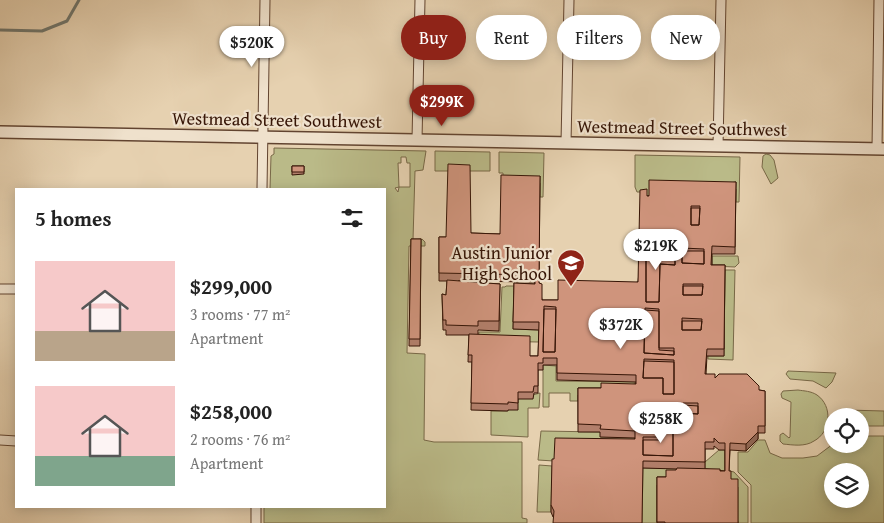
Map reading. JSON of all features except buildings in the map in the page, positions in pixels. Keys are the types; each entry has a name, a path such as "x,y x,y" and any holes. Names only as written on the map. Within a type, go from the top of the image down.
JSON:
{"street":[{"path":"262,188 265,0"},
{"path":"417,140 420,0"},
{"path":"566,143 569,0"},
{"path":"718,146 720,0"},
{"path":"879,0 881,149"},
{"name":"Westmead Street Southwest","path":"0,132 881,149"},
{"path":"0,289 15,289"},
{"path":"0,440 15,441"},
{"path":"256,508 256,523"}],"green space":[{"path":"274,148 426,151 423,170 415,171 413,240 422,239 425,242 425,246 409,246 407,353 425,354 424,440 434,442 522,442 522,518 527,519 527,523 264,523 264,508 386,508 386,188 270,188 271,156 274,154","holes":["401,157 406,157 407,163 410,163 410,187 399,187 398,163 401,163"]},
{"path":"435,151 490,152 490,171 435,171"},
{"path":"499,152 544,153 543,197 540,197 540,183 503,183 503,173 499,173"},
{"path":"766,154 770,155 774,160 778,178 771,184 762,167 763,156"},
{"path":"635,155 740,157 739,202 736,202 736,189 643,197 643,192 637,192 635,187"},
{"path":"712,256 738,256 739,263 735,267 712,266"},
{"path":"725,270 735,270 733,360 708,359 708,356 724,356"},
{"path":"535,286 514,291 513,329 539,330 539,342 478,341 479,332 500,332 502,287"},
{"path":"543,365 556,366 556,381 635,382 635,391 601,395 578,395 578,401 570,401 570,393 549,393 549,407 543,407"},
{"path":"788,371 836,373 832,382 826,388 813,381 790,379 786,374"},
{"path":"783,391 808,391 817,395 822,400 827,408 824,408 824,432 820,437 810,443 799,445 783,444 780,441 780,435 783,433 790,437 791,402 782,398 781,394"},
{"path":"540,393 539,408 528,408 528,437 491,435 491,411 507,411 518,399"},
{"path":"869,411 884,411 884,426 869,426"},
{"path":"541,431 601,432 601,437 635,438 635,447 554,461 538,460"},
{"path":"869,436 884,436 884,523 751,523 751,485 738,472 738,452 748,452 758,440 765,440 770,453 782,458 817,456 824,451 824,453 869,453"},
{"path":"719,450 725,450 725,478 657,485 657,523 642,523 643,468 705,469 705,462"},
{"path":"539,465 552,466 551,512 537,512"},
{"path":"730,471 734,472 748,487 748,523 738,523 738,487 731,486"}],"waterway":[{"path":"0,30 42,31 67,21 79,0"}],"place":[{"name":"Austin Junior High School","path":"571,287"}]}
